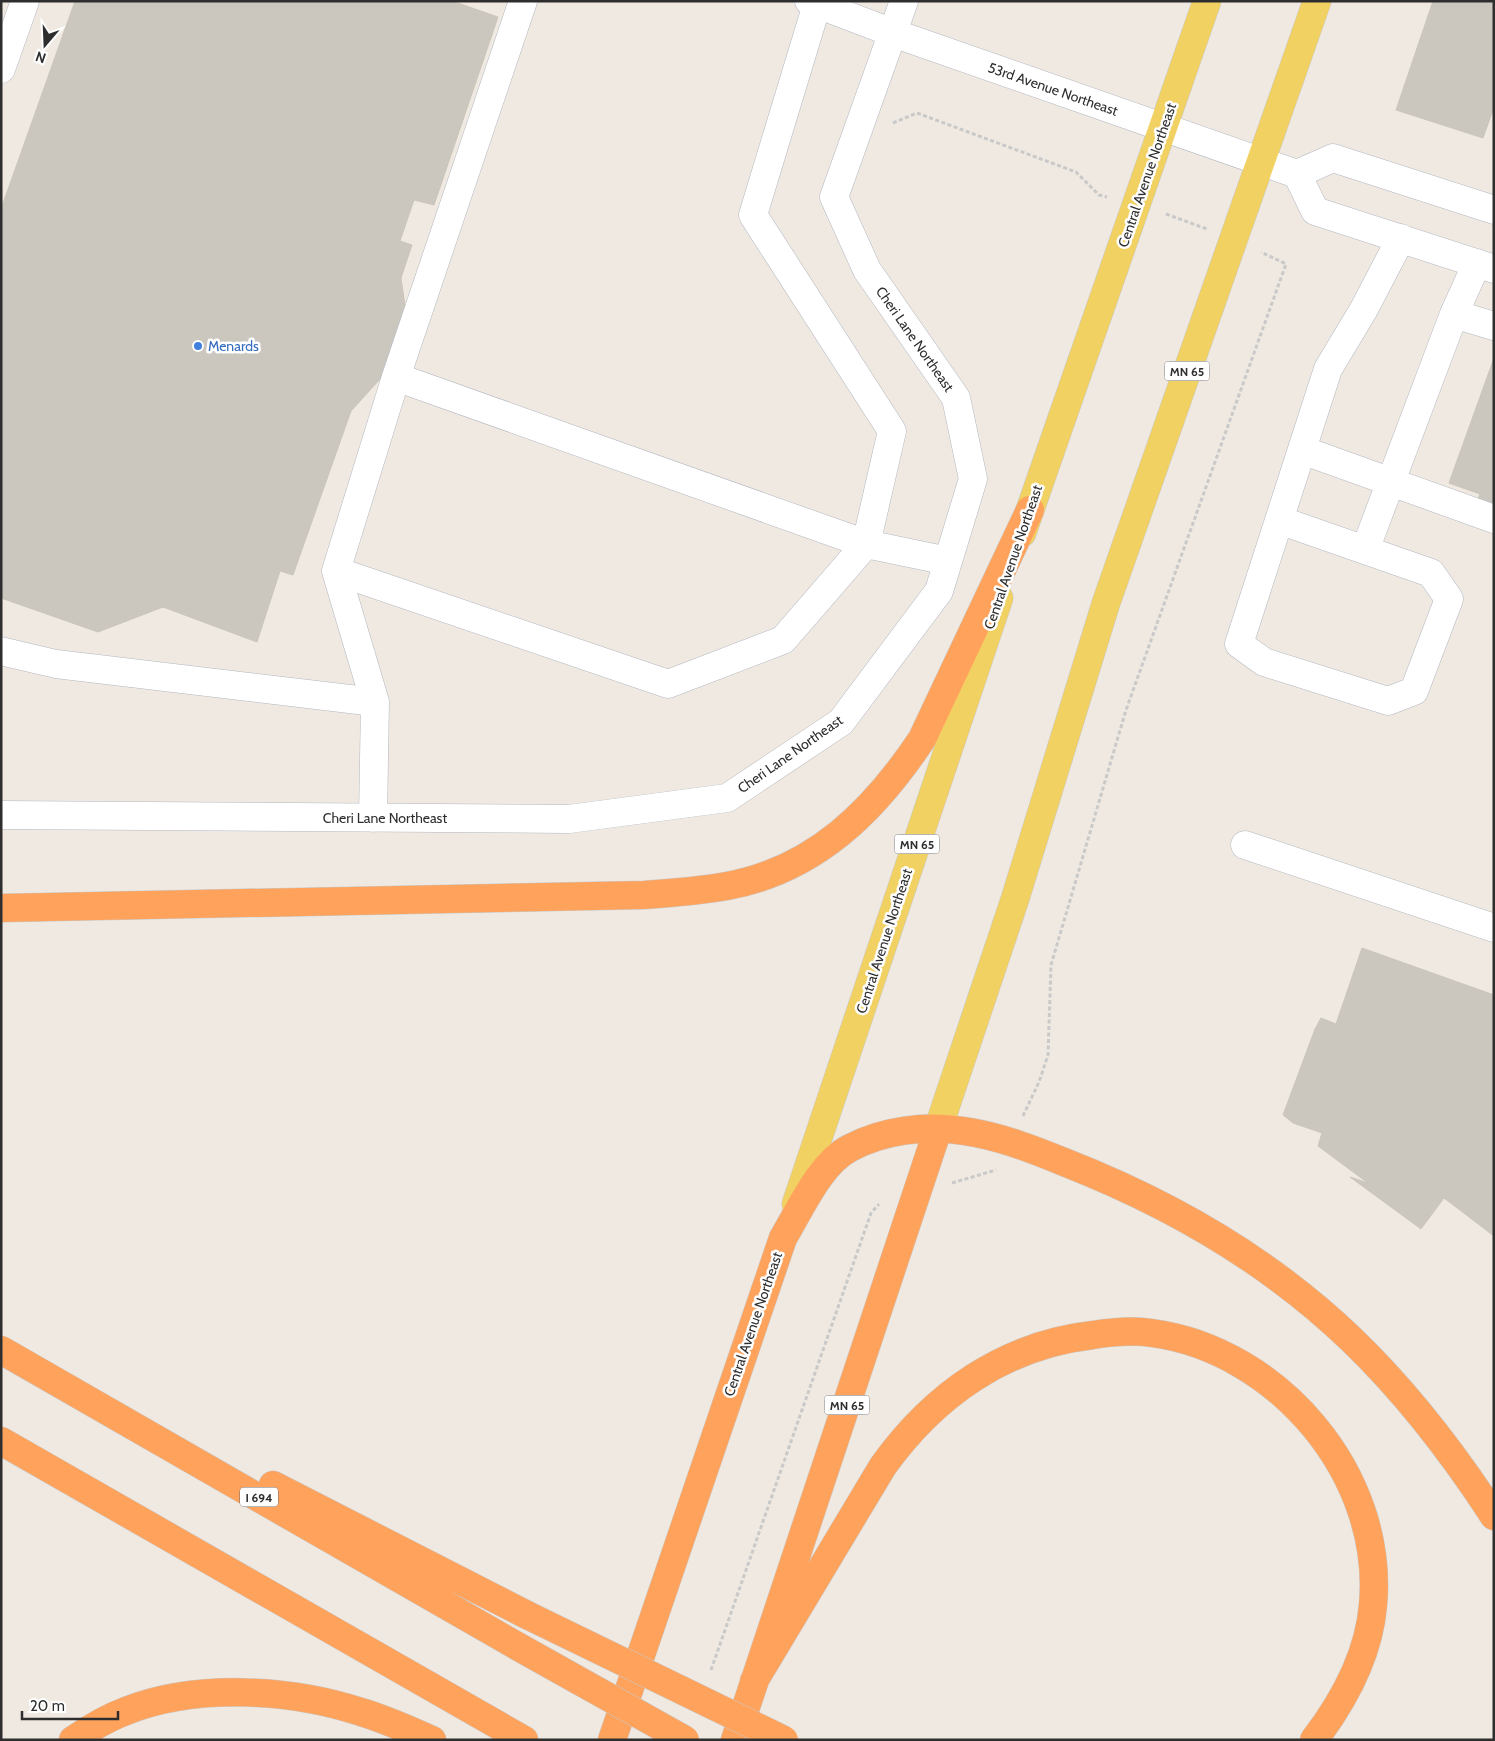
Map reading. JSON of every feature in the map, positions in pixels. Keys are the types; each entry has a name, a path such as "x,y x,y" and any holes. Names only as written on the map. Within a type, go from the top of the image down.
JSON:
{"highway":[{"path":"1,908 644,895 729,886 790,866 816,853 861,815 894,780 922,740 1030,510"},
{"path":"782,1238 826,1167 848,1149 897,1131 938,1129 964,1131 1011,1142 1081,1168 1168,1209 1240,1251 1275,1276 1351,1339 1386,1375 1445,1447 1494,1516"},
{"name":"MN 65","path":"735,1740 938,1129"},
{"name":"Central Avenue Northeast","path":"612,1740 782,1238"},
{"path":"754,1681 883,1466 904,1437 931,1410 986,1368 1039,1346 1079,1336 1118,1332 1151,1333 1182,1339 1218,1352 1246,1365 1276,1386 1320,1434 1352,1486 1364,1520 1370,1550 1373,1605 1368,1633 1345,1692 1330,1719 1314,1740"},
{"path":"1,1348 528,1615 784,1740"},
{"name":"I 694","path":"1,1348 517,1646 685,1740"},
{"path":"1,1441 524,1740"},
{"path":"593,1740 679,1541"},
{"path":"73,1740 126,1710 167,1698 238,1693 272,1694 317,1700 361,1712 432,1740"}],"main road":[{"name":"Central Avenue Northeast","path":"782,1238 805,1178 1030,510 1207,1"},
{"name":"MN 65","path":"938,1129 1015,899 1106,603 1262,163 1317,1"}],"street":[{"path":"1,69 25,1"},
{"path":"373,818 374,702 336,571 396,378 523,1"},
{"name":"Cheri Lane Northeast","path":"1,815 569,820 727,798 841,722 939,591 973,478 956,398 867,270 834,197 904,1"},
{"path":"336,571 668,684 784,640 866,544 892,431 754,215 815,2"},
{"name":"53rd Avenue Northeast","path":"815,2 893,33 1297,174"},
{"path":"1364,550 1454,314 1486,266 1315,211 1297,174 1333,158 1494,210"},
{"path":"1279,520 1431,573 1449,599 1414,691 1388,702 1264,662 1239,644 1279,520 1302,450 1328,369 1364,309 1400,238"},
{"path":"1454,314 1494,326"},
{"path":"396,378 866,544 948,561"},
{"path":"1302,450 1494,520"},
{"path":"1,651 56,664 374,702"},
{"path":"1245,844 1494,928"}],"path":[{"path":"864,115 891,123 917,113 1076,172 1099,195 1137,203 1234,239 1286,264 1126,710 1051,964 1048,1055 1039,1082 1011,1142"}],"building":[{"name":"Menards","path":"75,1 452,1 498,17 434,205 414,200 400,241 412,245 401,278 406,313 381,378 351,411 293,575 280,571 257,642 163,607 98,632 1,598 1,209"},
{"path":"1433,1 1494,1 1494,107 1483,138 1396,110"},
{"path":"1494,358 1494,510 1476,504 1480,494 1449,483"},
{"path":"1362,948 1494,995 1494,1236 1444,1198 1421,1229 1350,1177 1368,1183 1318,1146 1322,1133 1293,1123 1283,1115 1315,1029 1321,1018 1336,1024"}],"place":[{"name":"Menards","path":"198,346"}]}
